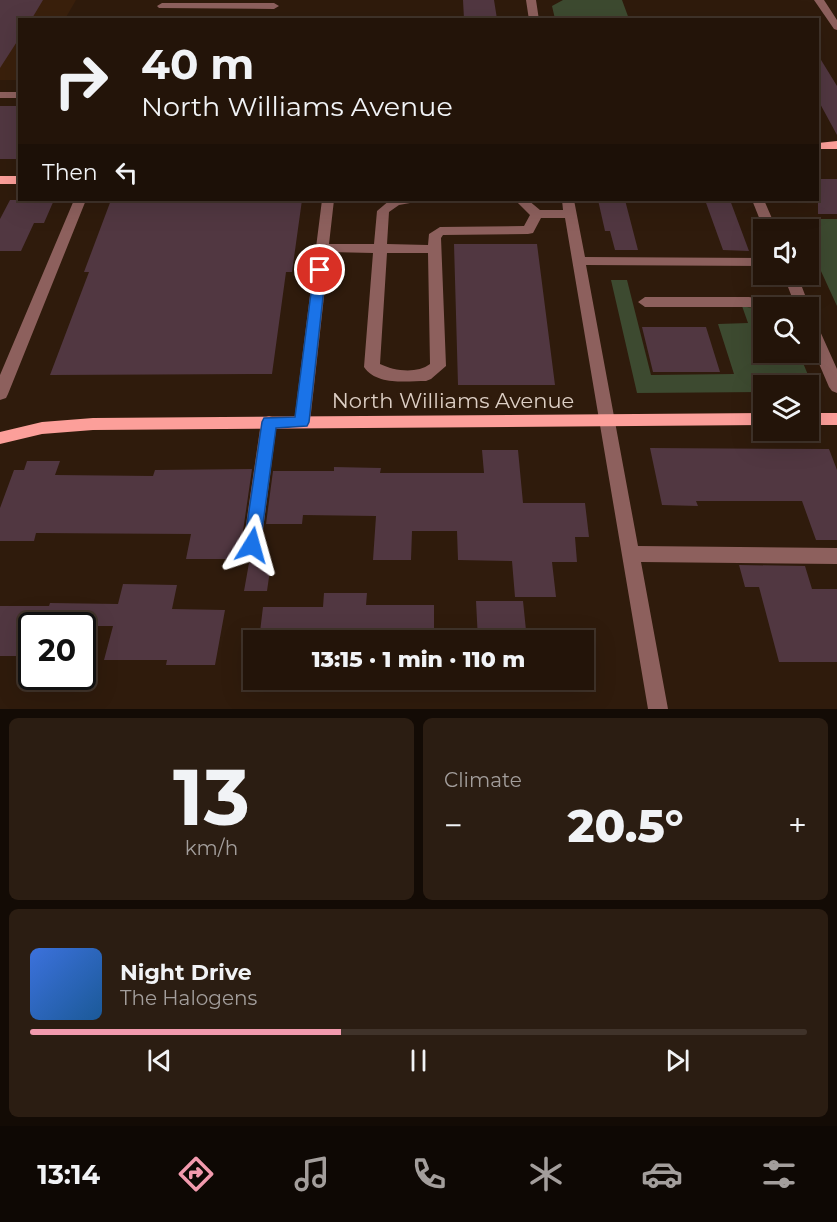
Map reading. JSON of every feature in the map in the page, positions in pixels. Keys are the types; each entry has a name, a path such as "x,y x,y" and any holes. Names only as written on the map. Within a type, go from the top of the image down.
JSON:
{"main road":[{"path":"819,146 837,145"},
{"path":"0,180 18,180"},
{"name":"North Williams Avenue","path":"0,438 42,428 74,425 753,419"},
{"path":"819,419 837,419"}],"street":[{"path":"531,0 534,18"},
{"path":"819,0 837,27"},
{"path":"158,18 164,3 274,6"},
{"path":"0,95 18,95"},
{"path":"0,394 80,201"},
{"path":"302,422 328,201"},
{"path":"400,201 395,202 383,211 380,249 372,367 388,375 426,375 438,366 433,249 434,237 440,231 528,230 537,214 569,207 658,709"},
{"path":"522,201 537,214"},
{"path":"758,201 766,219"},
{"path":"322,248 433,249"},
{"path":"578,261 753,262"},
{"path":"645,302 753,308"},
{"path":"819,344 837,387"},
{"path":"252,545 269,422"},
{"path":"630,554 837,556"}],"shaded area":[{"path":"0,0 76,0 66,18 18,18 18,80 0,80"}],"green space":[{"path":"563,0 622,0 629,18 555,18 552,6"},
{"path":"819,219 837,219 837,306 819,267"},
{"path":"611,280 627,280 651,375 734,374 718,324 748,323 742,306 753,308 753,363 803,363 808,375 753,375 753,392 637,393"}],"building":[{"path":"0,0 43,0 32,18 18,18 18,40 0,68"},
{"path":"463,0 494,0 497,18 464,18"},
{"path":"819,57 837,86 837,135 819,102"},
{"path":"0,106 18,106 18,159 0,159"},
{"path":"819,179 837,179 837,214 818,214"},
{"path":"10,200 54,201 44,223 34,223 21,251 0,251 0,219"},
{"path":"111,201 302,201 292,272 286,272 272,374 50,375 89,272 84,272"},
{"path":"598,201 625,201 638,250 615,250 610,231 605,231"},
{"path":"705,201 730,201 749,251 723,250"},
{"path":"454,244 537,244 555,385 458,385"},
{"path":"642,327 706,327 720,372 653,372"},
{"path":"650,448 829,449 837,470 837,540 816,540 802,501 696,501 698,506 662,505"},
{"path":"482,450 518,450 523,503 585,503 589,537 575,537 577,562 552,562 556,597 515,597 512,561 458,560 457,531 412,531 411,560 373,560 376,516 303,515 302,524 266,524 273,471 334,471 334,467 381,468 380,473 484,473"},
{"path":"27,461 60,461 55,475 153,476 155,470 252,469 239,559 186,559 191,534 36,533 34,541 0,541 0,508 14,470 24,470"},
{"path":"249,563 271,563 267,591 244,591"},
{"path":"739,565 805,566 812,589 837,589 837,662 779,662 759,587 745,587"},
{"path":"123,584 177,585 172,609 225,610 215,665 166,665 167,660 104,660 113,626 96,626 96,612 18,612 18,656 0,656 0,606 49,606 50,603 118,604"},
{"path":"324,593 367,593 366,605 434,605 434,630 260,630 263,607 323,607"},
{"path":"476,601 523,601 526,630 477,630"}],"route":[{"path":"252,545 269,422 302,422 320,270"}]}
